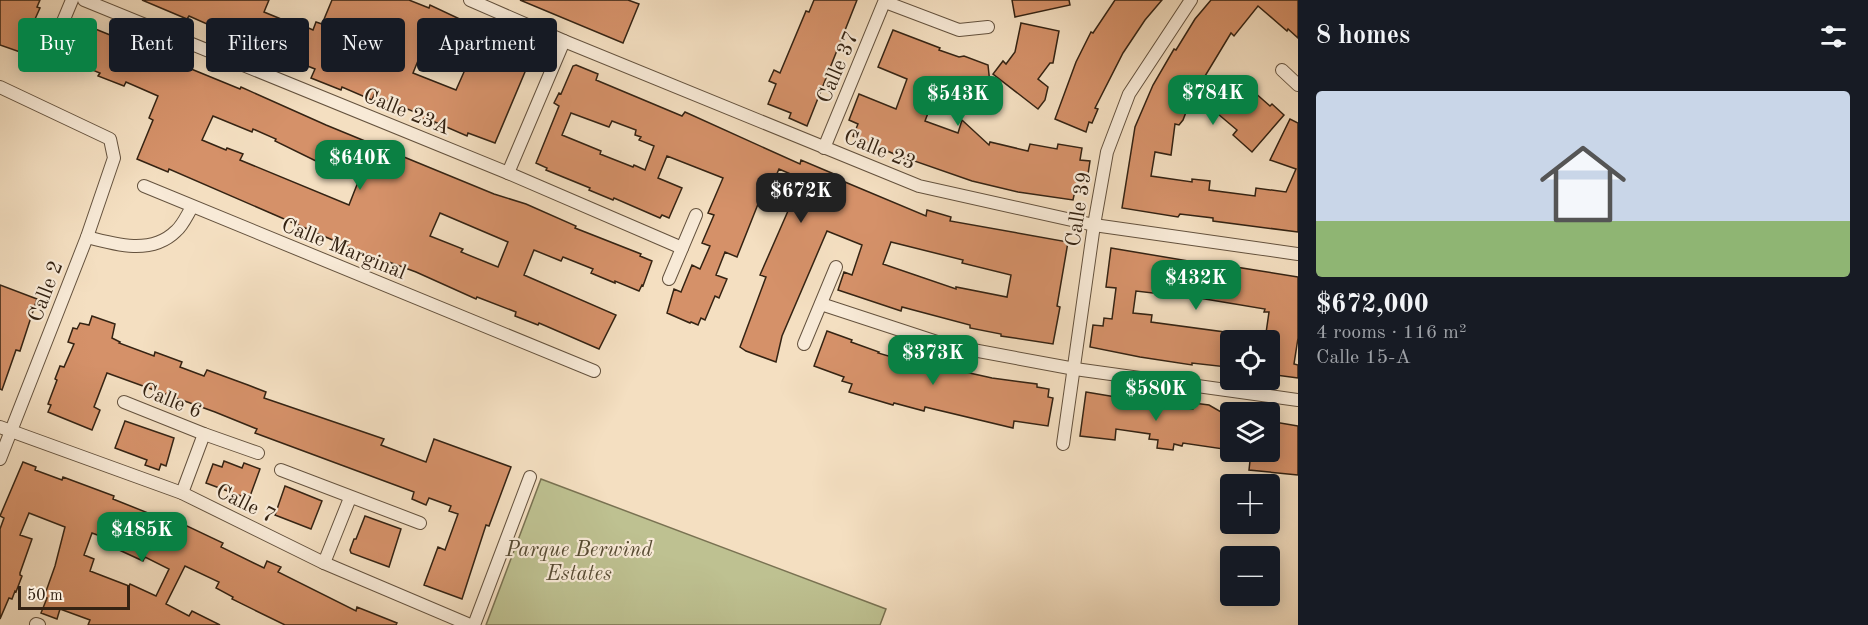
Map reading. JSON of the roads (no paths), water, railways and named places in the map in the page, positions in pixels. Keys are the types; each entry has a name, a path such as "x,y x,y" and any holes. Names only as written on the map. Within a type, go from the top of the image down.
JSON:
{"street":[{"path":"64,18 72,0"},
{"name":"Calle 23A","path":"84,0 508,173 681,249"},
{"name":"Calle 23","path":"470,0 564,41 919,186 1094,225 1298,254"},
{"name":"Calle 39","path":"1063,444 1094,225 1107,152 1129,94 1191,0"},
{"path":"885,1 959,30 988,27"},
{"name":"Calle 37","path":"824,148 885,1"},
{"path":"508,173 564,41"},
{"path":"1282,70 1298,85"},
{"name":"Calle 2","path":"0,87 110,139 114,158 87,237 5,430 0,459"},
{"name":"Calle Marginal","path":"144,186 594,371"},
{"path":"87,237 121,247 153,245 176,231 192,207"},
{"path":"669,279 696,215"},
{"path":"804,344 836,267"},
{"path":"821,304 946,345 1075,369 1298,400"},
{"name":"Calle 6","path":"124,402 258,453"},
{"name":"Calle 7","path":"5,430 182,494 324,563 472,625 530,477"},
{"name":"Calle 6","path":"182,494 204,434"},
{"path":"281,470 420,523"},
{"path":"324,563 350,498"}],"park label":[{"name":"Parque Berwind Estates","path":"579,561"}]}
